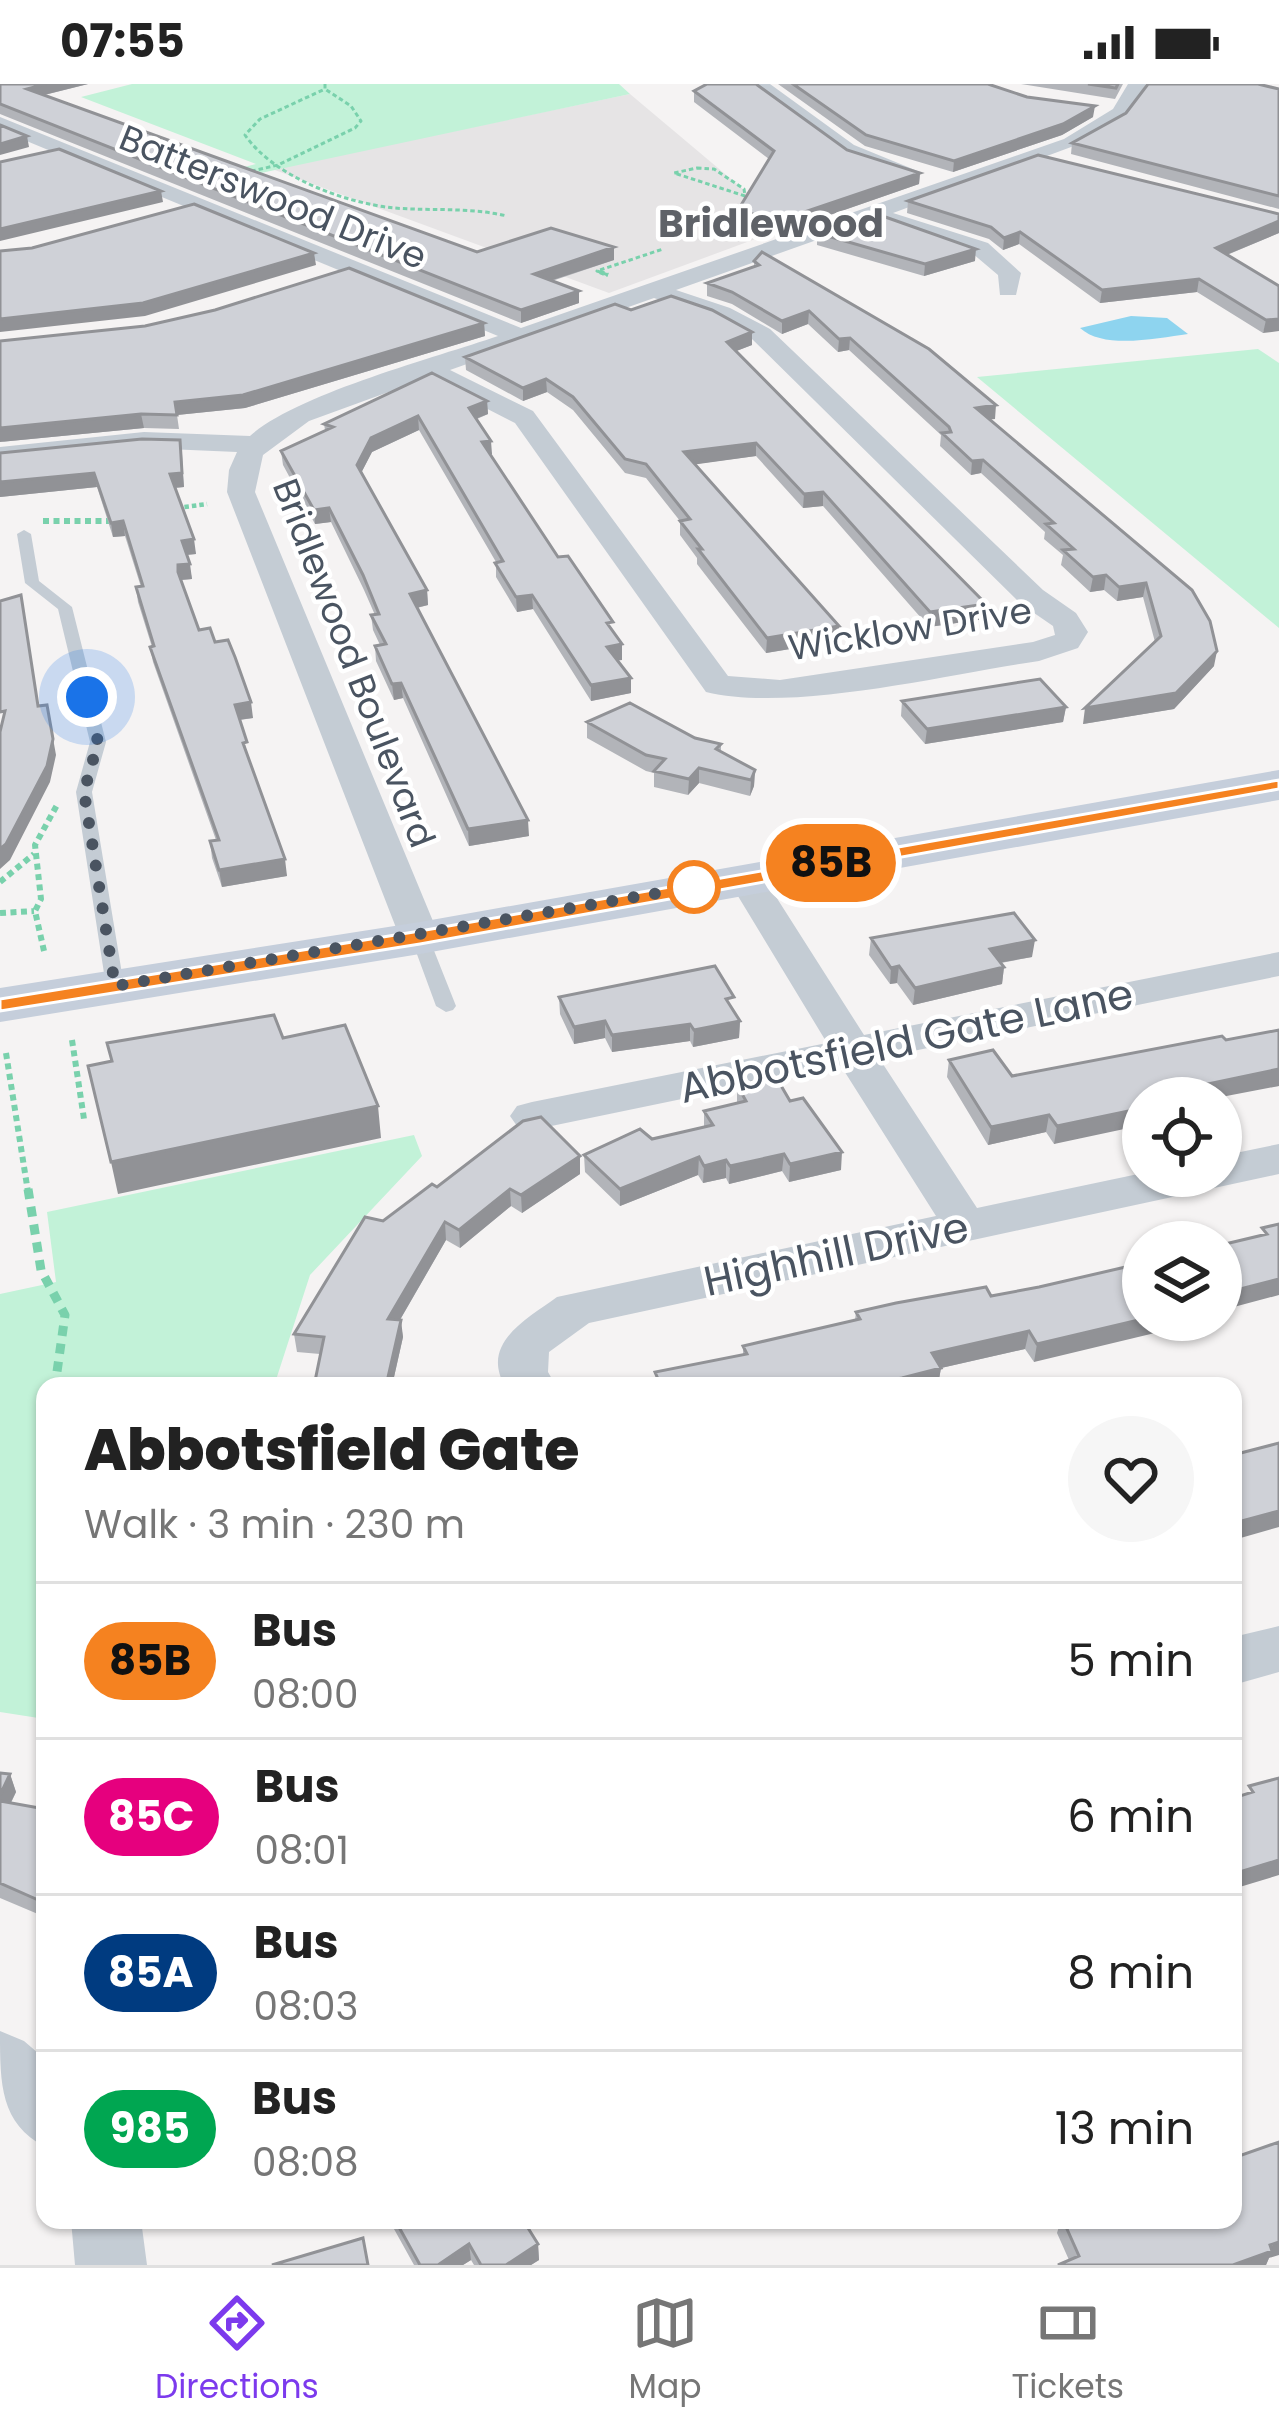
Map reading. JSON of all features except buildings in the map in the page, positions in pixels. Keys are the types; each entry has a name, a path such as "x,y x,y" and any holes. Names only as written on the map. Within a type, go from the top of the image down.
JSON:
{"main road":[{"path":"3,1029 115,986 420,938 1279,785"}],"street":[{"path":"758,84 856,154 953,184"},
{"name":"Bridlewood Boulevard","path":"420,938 241,492 243,459 253,443 308,412 1036,156 1087,135 1122,110 1137,84"},
{"path":"1087,106 1122,110"},
{"name":"Batterswood Drive","path":"0,123 519,336"},
{"path":"19,160 62,149"},
{"path":"1036,156 1076,166"},
{"path":"150,217 196,205"},
{"path":"873,213 985,250 1010,272 1008,290"},
{"path":"321,277 350,267"},
{"name":"Wicklow Drive","path":"428,370 500,401 524,417 718,685 780,690 1040,651 1067,641 1072,632 1065,620 1032,598 761,334 722,314 654,290"},
{"path":"0,454 143,440 253,443"},
{"path":"746,878 768,920 966,1228"},
{"name":"Abbotsfield Gate Lane","path":"532,1116 1279,964"},
{"path":"1242,1167 1279,1159"},
{"name":"Highhill Drive","path":"525,1377 526,1345 574,1309 1122,1193"},
{"path":"1242,1658 1279,1648"},
{"path":"0,2065 14,2073 36,2101"},
{"path":"107,2229 111,2265"}],"lane":[{"path":"26,528 32,584 64,607 98,742 84,792 115,986"},
{"path":"420,938 446,1006"}],"path":[{"path":"241,174 278,165 346,134 361,121 358,111 325,87 250,127 245,135 248,144 278,165 376,205 476,207 507,216"},
{"path":"709,167 744,189 746,196 684,181 674,173 709,167"},
{"path":"615,278 597,272 663,249"},
{"path":"624,256 633,259"},
{"path":"160,511 207,504"},
{"path":"26,528 125,518"},
{"path":"0,882 34,854 67,787"},
{"path":"34,854 41,899 34,911 44,951"},
{"path":"0,913 34,911"},
{"path":"3,1029 41,1270 65,1315 56,1377"},
{"path":"72,1040 84,1119"},
{"path":"80,1092 93,1090"}],"shaded area":[{"path":"630,94 788,227 609,293 272,169"}],"green space":[{"path":"132,84 619,84 630,94 195,187 182,183 256,164 81,97"},
{"path":"1258,349 1279,363 1279,628 977,377"},
{"path":"414,1135 422,1156 310,1275 277,1377 36,1377 36,1718 0,1712 0,1294 56,1282 47,1212"}],"water":[{"path":"1131,316 1167,318 1188,334 1117,341 1080,328"}],"bus line":[{"name":"85B","path":"0,1005 420,938 1279,785"}],"district":[{"name":"Bridlewood","path":"771,223"}],"route":[{"path":"87,697 98,742 84,792 115,986 420,938 700,886 694,887"}]}
